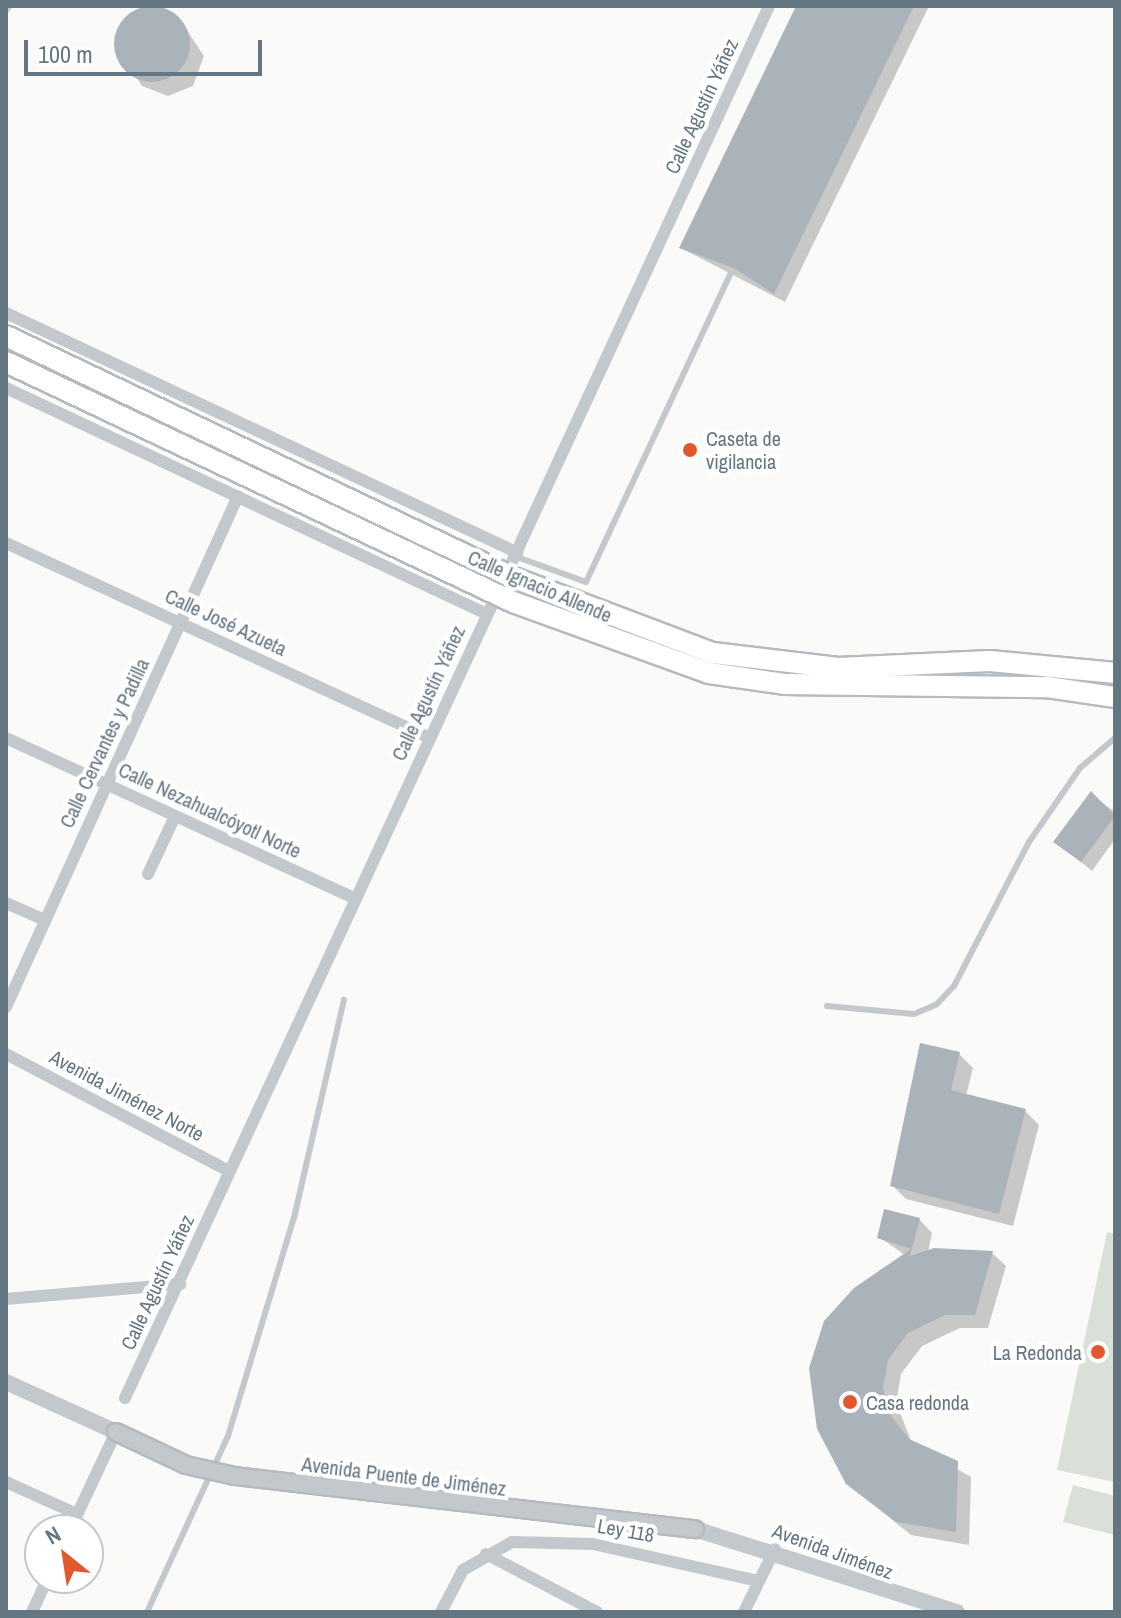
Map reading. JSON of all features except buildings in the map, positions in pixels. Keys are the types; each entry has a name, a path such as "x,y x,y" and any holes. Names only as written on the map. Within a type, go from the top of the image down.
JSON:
{"main road":[{"name":"Calle Ignacio Allende","path":"6,336 514,578 713,653 838,668 990,661 1115,673"},
{"name":"Calle Ignacio Allende","path":"6,362 513,602 709,673 784,684 1047,687 1115,697"}],"street":[{"name":"Calle Agustín Yáñez","path":"125,1398 180,1284 354,898 487,614 518,555 769,6"},
{"name":"Calle Ignacio Allende","path":"6,313 518,555"},
{"path":"6,388 487,614"},
{"name":"Calle Cervantes y Padilla","path":"6,1007 238,496"},
{"name":"Calle José Azueta","path":"6,543 430,738"},
{"name":"Calle Nezahualcóyotl Norte","path":"6,738 354,898"},
{"path":"148,874 175,816"},
{"path":"6,903 45,920"},
{"name":"Avenida Jiménez Norte","path":"6,1054 229,1171"},
{"path":"6,1299 180,1284"},
{"name":"Avenida Puente de Jiménez","path":"6,1382 186,1465 235,1476 695,1529"},
{"path":"6,1482 77,1514 116,1432"},
{"name":"Avenida Jiménez","path":"695,1529 775,1549 957,1612"},
{"name":"Ley 118","path":"486,1554 512,1542 593,1544 759,1581"},
{"path":"744,1612 775,1549"},
{"path":"441,1612 463,1570 486,1554 597,1612"}],"lane":[{"path":"518,555 586,582 731,273"},
{"path":"827,1006 914,1014 937,1004 954,986 1029,842 1080,768 1115,738"},
{"path":"147,1612 228,1436 294,1218 344,1000"}],"shaded area":[{"name":"La Redonda","path":"1107,1232 1115,1234 1115,1482 1057,1470"},
{"path":"1073,1485 1115,1496 1115,1535 1063,1522"}],"place":[{"name":"Caseta de vigilancia","path":"690,450"},
{"name":"La Redonda","path":"1098,1352"},
{"name":"Casa redonda","path":"850,1402"}]}
